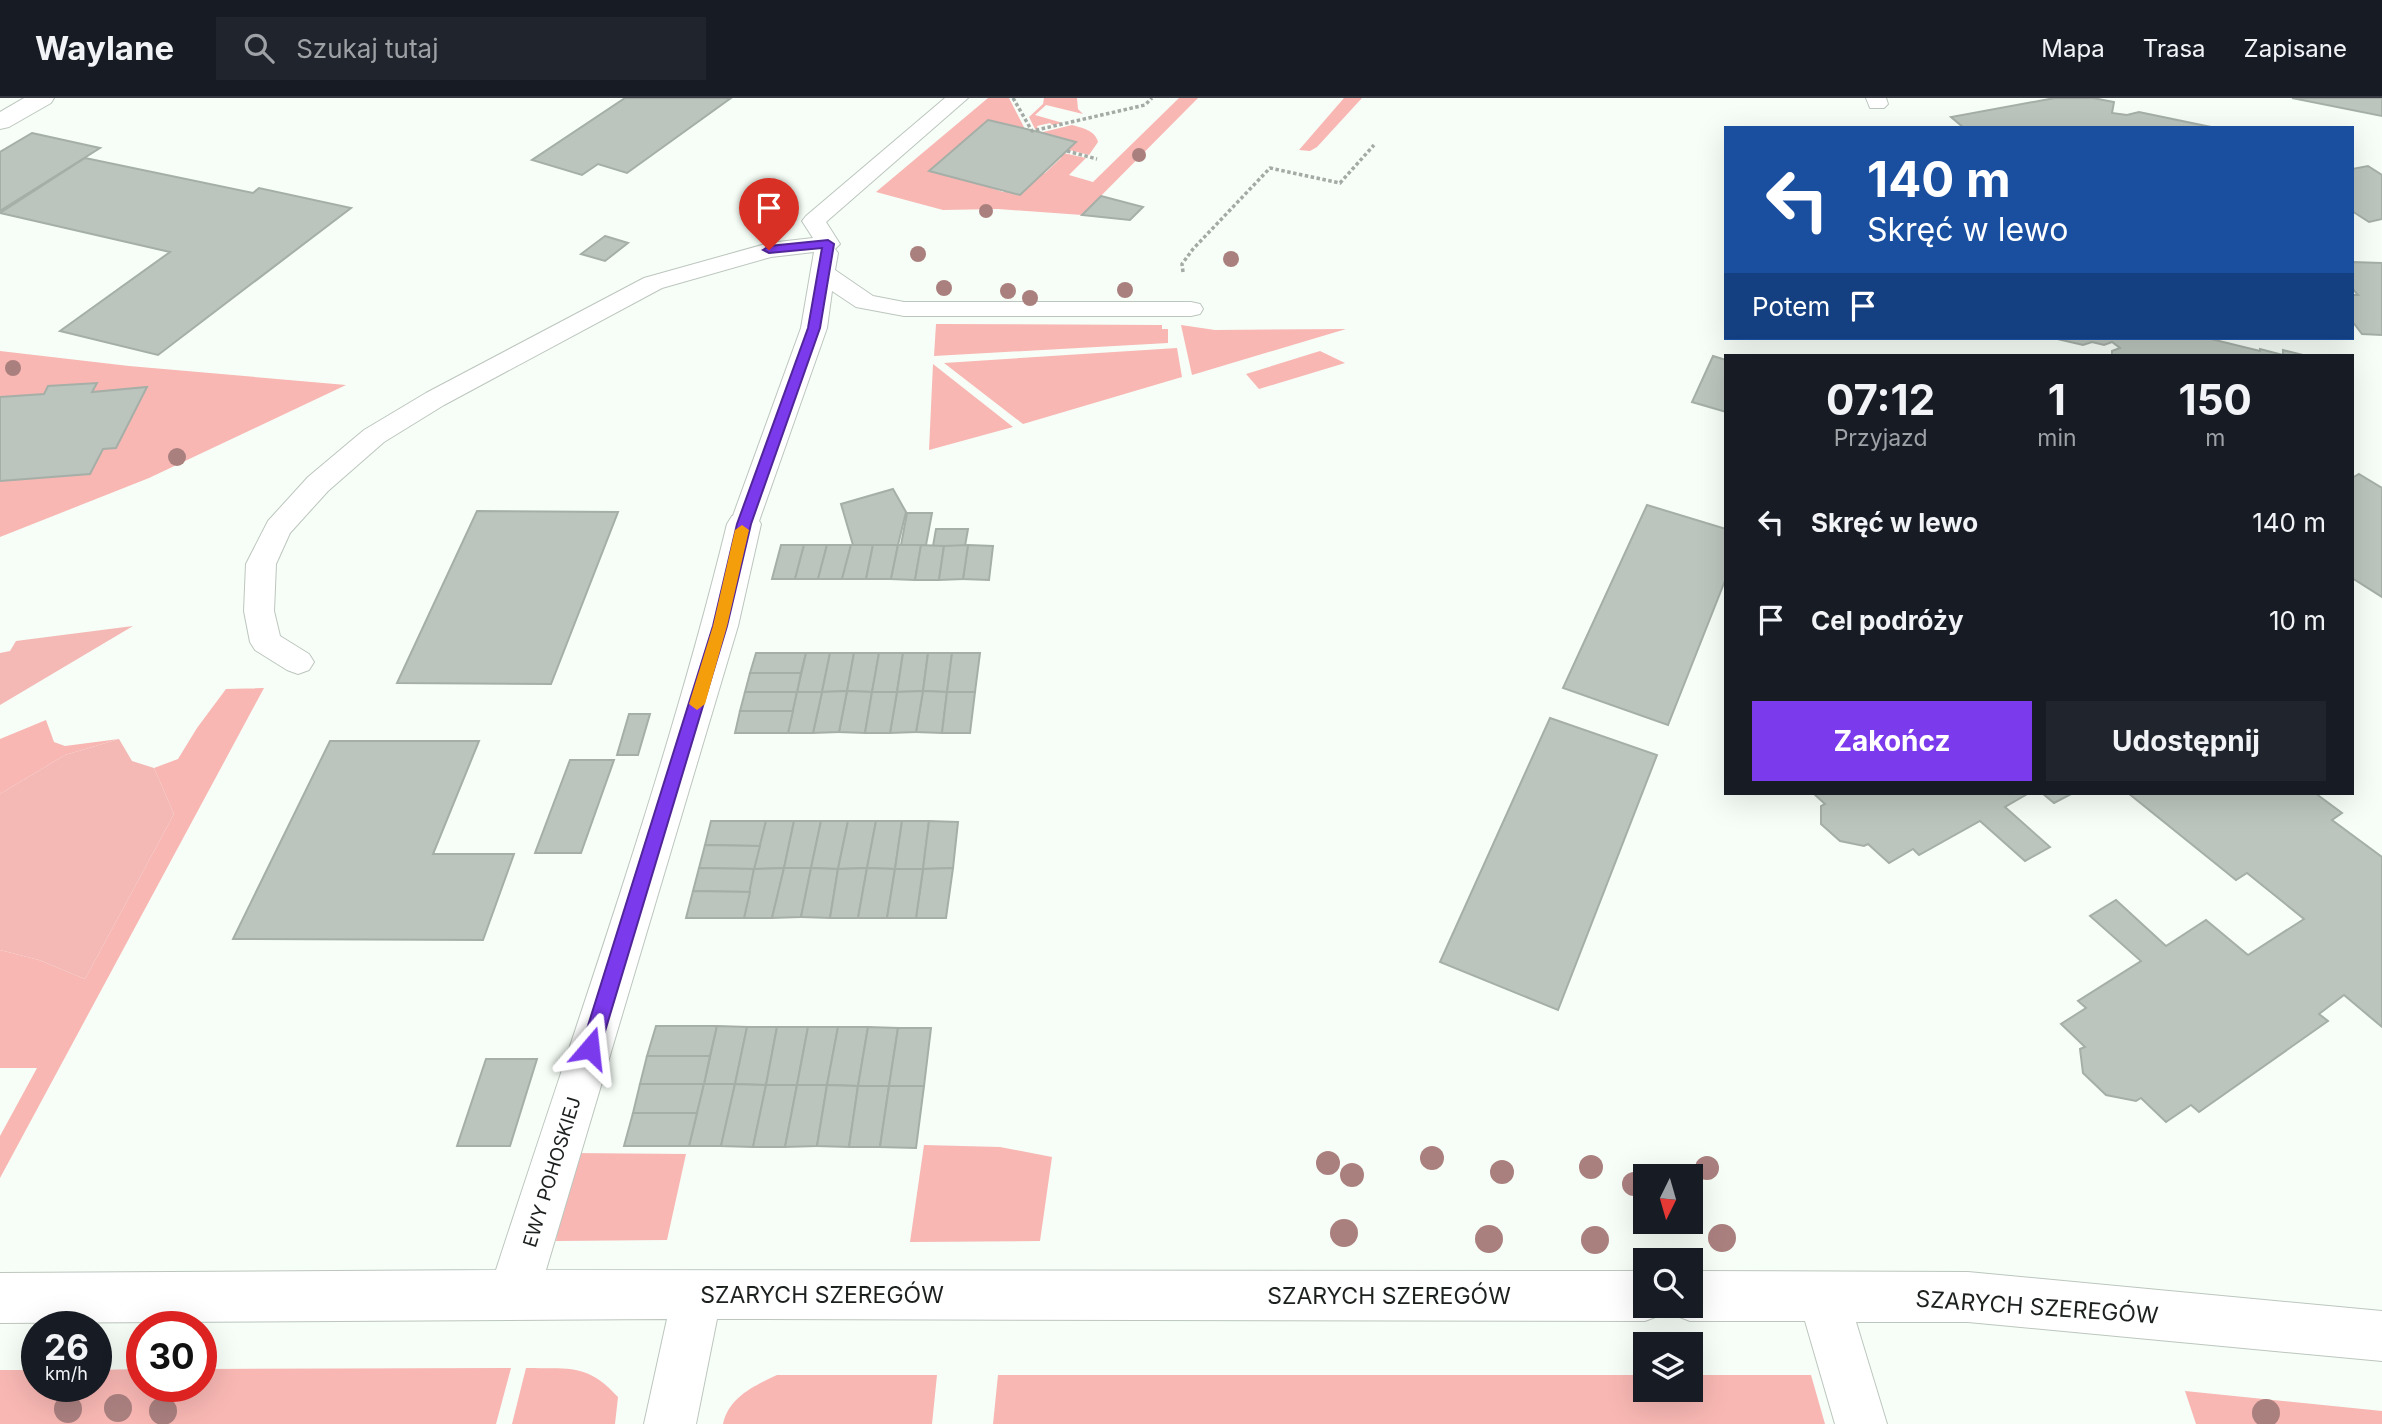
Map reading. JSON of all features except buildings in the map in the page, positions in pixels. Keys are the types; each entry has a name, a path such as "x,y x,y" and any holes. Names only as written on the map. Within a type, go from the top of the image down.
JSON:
{"street":[{"path":"0,122 42,98"},
{"name":"EWY POHOSKIEJ","path":"513,1296 682,755 720,626 744,524"},
{"path":"670,1424 697,1294"},
{"name":"SZARYCH SZEREGÓW","path":"0,1298 697,1294 1633,1296"},
{"name":"SZARYCH SZEREGÓW","path":"1703,1296 1968,1297 2382,1336"},
{"path":"1823,1296 1861,1424"}],"lane":[{"path":"298,662 266,642 259,611 261,564 278,528 318,484 374,436 435,398 653,283 769,250 828,244 814,221 958,98"},
{"name":"EWY POHOSKIEJ","path":"744,524 814,328 828,244"},
{"path":"823,272 865,302 904,309 1187,309"}],"path":[{"path":"1013,98 1032,131 1145,105 1152,98"},
{"path":"1187,309 1182,264 1270,168 1340,183 1374,145"},
{"path":"1066,151 1097,159"}],"shaded area":[{"path":"988,98 1009,98 1026,131 984,185 1003,192 1045,173 1061,158 1059,152 1086,158 1069,175 1093,182 1179,98 1198,98 1082,215 998,209 943,210 876,192"},
{"path":"1044,98 1077,98 1078,109 1083,114 1046,105 1035,115 1063,123 1050,123 1035,129 1029,117 1043,104"},
{"path":"1344,98 1362,98 1317,147 1310,151 1299,150"},
{"path":"1072,125 1088,130 1096,138 1098,142 1089,155 1042,143 1039,133"},
{"path":"936,324 1162,325 1162,329 1168,329 1168,343 934,356"},
{"path":"1181,325 1215,330 1346,329 1192,375"},
{"path":"1177,348 1182,377 1023,424 944,363"},
{"path":"0,351 129,366 346,385 149,478 0,537 0,481 116,447 147,388 92,392 96,383 49,386 44,394 0,397"},
{"path":"1320,351 1345,363 1259,389 1246,374"},
{"path":"933,364 1013,427 929,450"},
{"path":"133,626 0,705 0,653 10,651 16,641"},
{"path":"264,688 0,1178 0,1136 37,1068 0,1068 0,950 39,960 85,979 174,814 154,768 178,759 226,689"},
{"path":"46,720 54,742 65,746 119,739 65,755 0,794 0,739"},
{"path":"119,739 132,761 154,768 174,814 85,979 39,960 0,950 0,794 65,755"},
{"path":"924,1145 1000,1147 1052,1157 1040,1241 910,1242"},
{"path":"572,1153 686,1154 667,1240 556,1241 561,1201"},
{"path":"511,1368 496,1424 0,1424 0,1370 21,1370 21,1402 112,1402 112,1370 126,1369 126,1402 217,1402 217,1369"},
{"path":"526,1368 577,1370 597,1378 618,1397 615,1424 512,1424"},
{"path":"777,1375 937,1375 932,1424 723,1424 731,1406 737,1400 751,1388"},
{"path":"998,1375 1633,1375 1633,1402 1703,1402 1703,1375 1811,1375 1825,1424 993,1424"},
{"path":"2185,1391 2382,1411 2382,1424 2196,1424"}],"slow traffic":[{"path":"697,704 720,626 742,530"}],"route":[{"path":"590,1048 720,626 744,524 814,328 828,244 769,250"}]}
